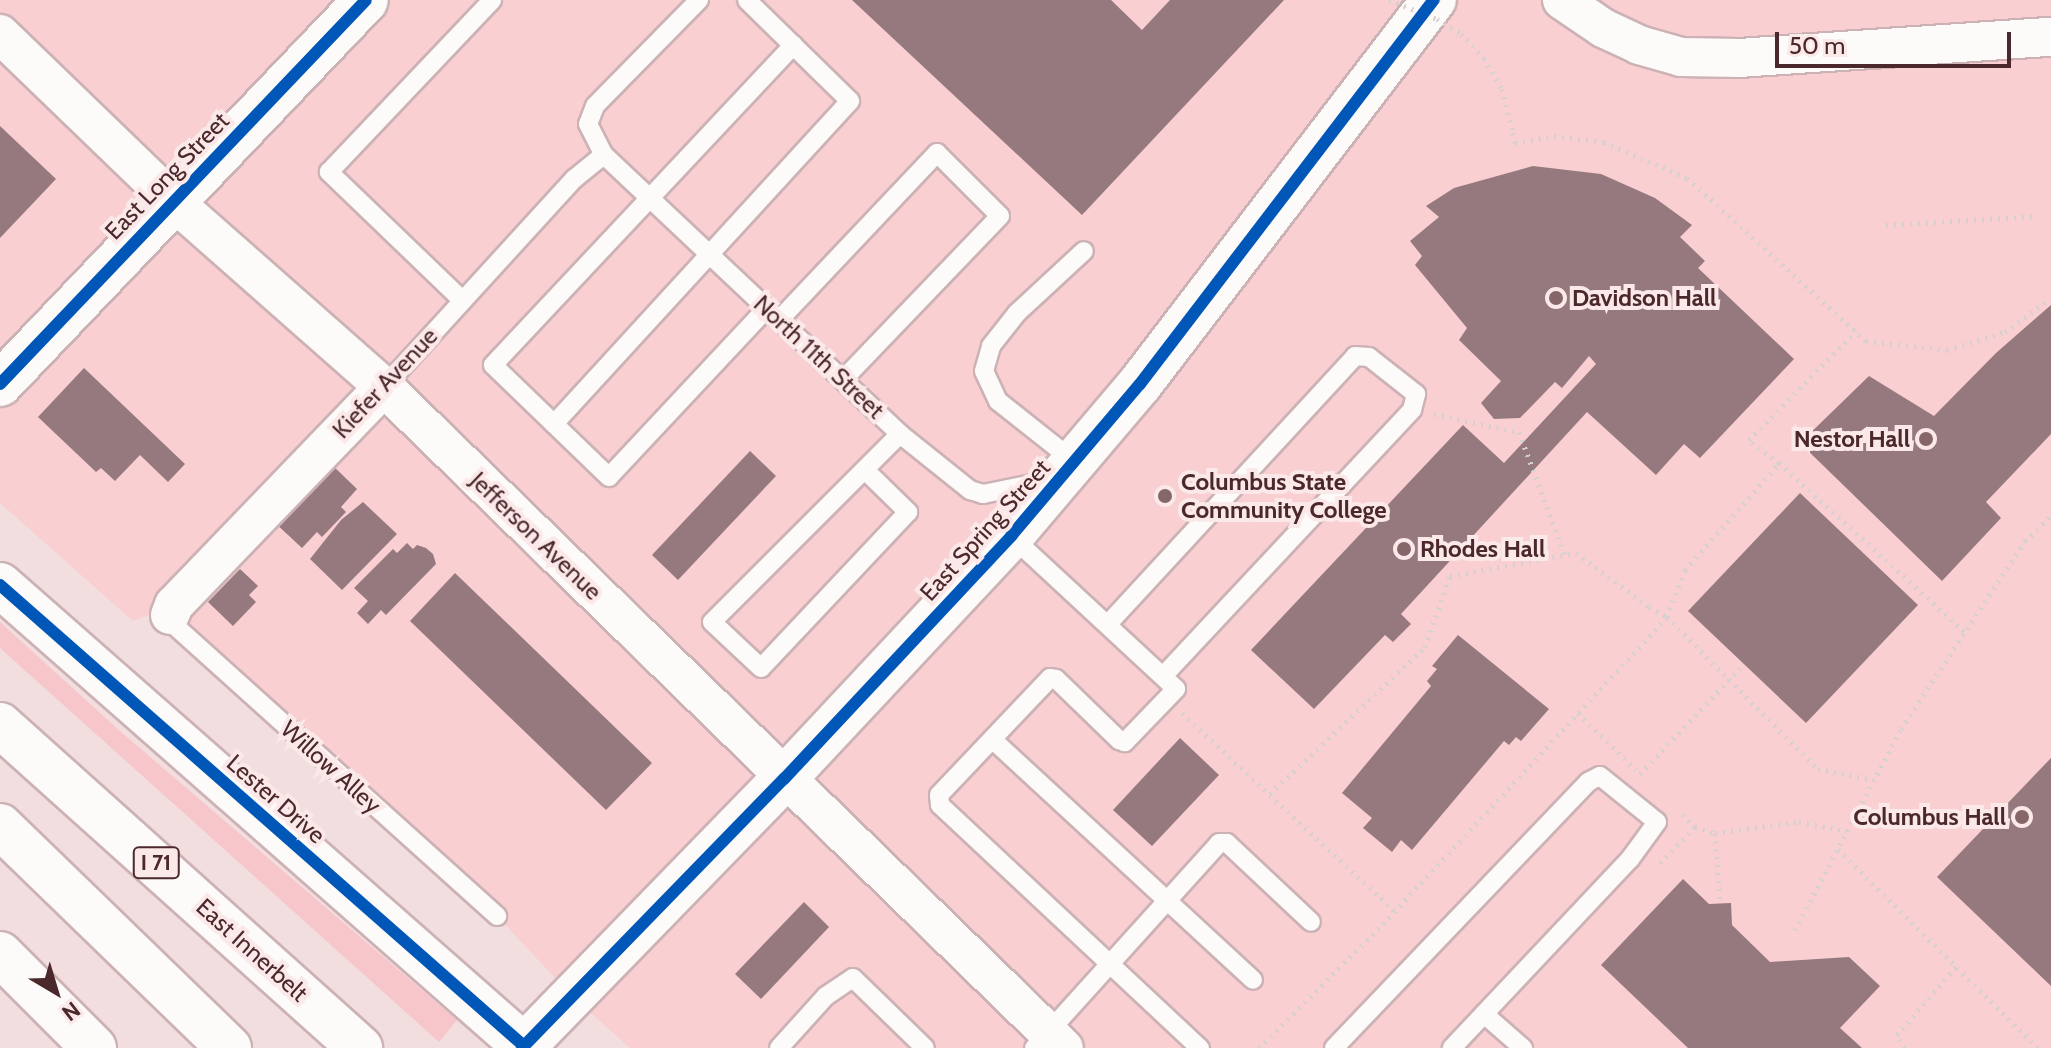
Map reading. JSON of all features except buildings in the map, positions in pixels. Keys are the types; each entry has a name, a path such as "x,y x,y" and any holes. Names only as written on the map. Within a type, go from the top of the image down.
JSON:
{"main road":[{"name":"East Long Street","path":"0,384 366,0"},
{"name":"East Spring Street","path":"524,1047 784,779 1069,470 1140,384 1434,0"},
{"name":"Lester Drive","path":"0,585 524,1047"},
{"name":"East Innerbelt","path":"0,725 360,1048"},
{"path":"0,826 229,1048"},
{"path":"0,954 94,1048"}],"street":[{"path":"1562,0 1603,28 1639,45 1681,57 1739,58 2051,37"},
{"name":"Jefferson Avenue","path":"0,34 173,201 384,387 1049,1043"},
{"name":"Kiefer Avenue","path":"170,615 174,605 384,387"}],"lane":[{"path":"462,300 329,172 492,0"},
{"path":"604,155 588,124 595,106 699,0"},
{"path":"554,424 850,101 747,0"},
{"path":"794,45 493,365 609,477 937,153 1000,216 843,380"},
{"name":"Kiefer Avenue","path":"384,387 574,179 604,155"},
{"name":"North 11th Street","path":"604,155 900,434 970,490 983,494 1069,470"},
{"path":"1069,470 998,401 984,371 991,346 1017,313 1084,251"},
{"path":"1108,624 1355,356 1369,357 1416,394 1412,410 1164,675"},
{"path":"866,471 908,512 761,668 712,622 850,480 866,471 900,434"},
{"path":"1011,536 1176,689 1125,742 1119,740 1056,679 1050,678 939,795 940,805 1200,1048"},
{"name":"Willow Alley","path":"170,615 174,625 497,916"},
{"path":"992,739 1253,980"},
{"path":"1334,1048 1588,782 1600,776 1657,822 1635,853 1452,1048"},
{"path":"1049,1043 1109,963 1219,843 1227,843 1311,922"},
{"path":"779,1048 826,996 853,978 925,1048"},
{"path":"1484,1014 1523,1048"}],"path":[{"path":"1389,0 1437,19 1461,34 1484,58 1502,89 1515,143 1554,136 1604,142 1687,178 1866,341 1947,350 2005,332 2051,298"},
{"path":"1886,225 2036,216"},
{"path":"1856,331 1749,440 1779,463 1965,632"},
{"path":"1412,410 1519,432 1565,555"},
{"path":"1259,1048 1394,912 1667,617 1685,570 1779,463"},
{"path":"1795,930 1901,729 2025,541 2051,516"},
{"path":"1270,794 1425,647 1450,576 1576,553 1667,617 1818,769 1874,780"},
{"path":"1640,774 1744,664"},
{"path":"1166,699 1394,912"},
{"path":"1695,827 1715,833 1799,822 1847,831"},
{"path":"1715,833 1720,903"},
{"path":"1838,849 2038,1048"},
{"path":"1904,1048 1897,1035 1956,967"}],"shaded area":[{"name":"Columbus State Community College","path":"0,0 2051,0 2051,1048 630,1048 573,997 497,916 174,625 173,606 133,621 0,503"},
{"path":"0,622 121,732 457,1020 439,1042 0,648"}],"cycle path":[{"path":"0,384 366,0"},
{"path":"522,1048 784,779 1011,536 1140,384 1434,0"},
{"path":"0,585 524,1046"}],"place":[{"name":"Davidson Hall","path":"1556,298"},
{"name":"Nestor Hall","path":"1926,439"},
{"name":"Columbus State Community College","path":"1165,496"},
{"name":"Rhodes Hall","path":"1404,549"},
{"name":"Columbus Hall","path":"2022,817"}]}
